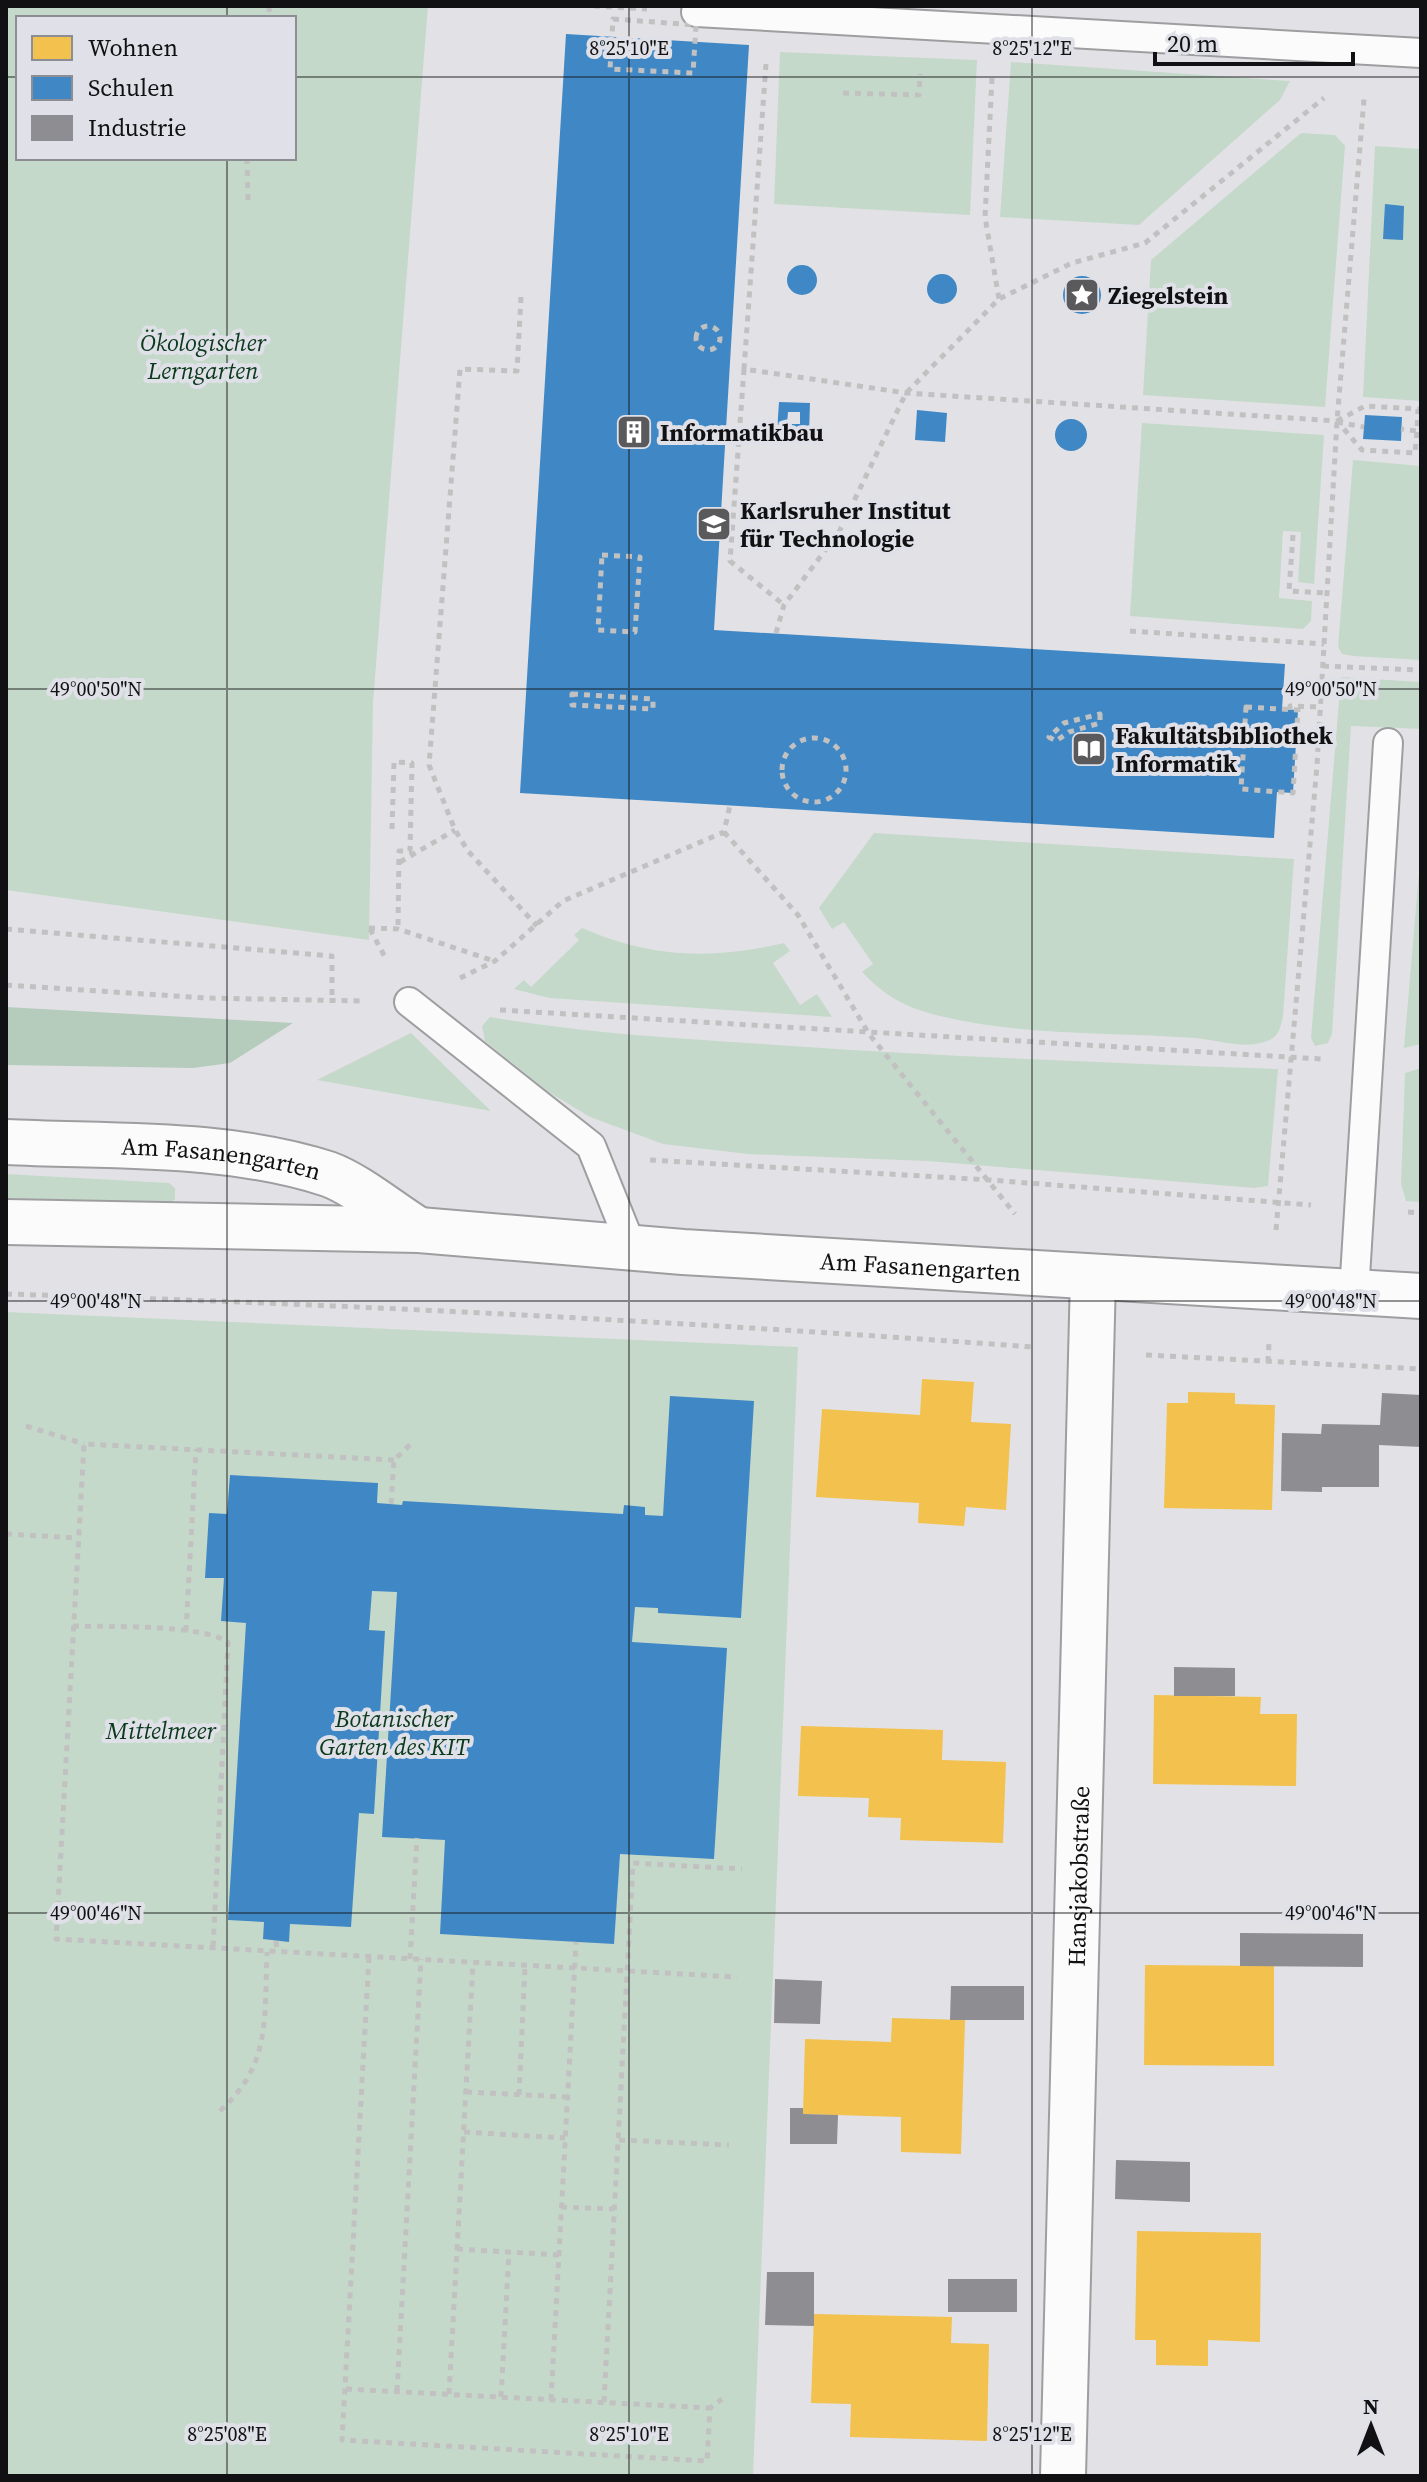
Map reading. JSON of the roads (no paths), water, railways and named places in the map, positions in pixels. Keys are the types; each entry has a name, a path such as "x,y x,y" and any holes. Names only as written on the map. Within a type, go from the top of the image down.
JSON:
{"street":[{"name":"Am Fasanengarten","path":"6,1142 177,1150 253,1158 330,1175 419,1230"},
{"name":"Am Fasanengarten","path":"6,1222 419,1230 632,1248 1421,1296"},
{"name":"Hansjakobstraße","path":"1063,2476 1090,1351 1077,1277"}],"lane":[{"path":"696,12 1421,53"},
{"path":"1354,1293 1388,743"},
{"path":"409,1002 591,1146 632,1248"}],"place":[{"name":"Ziegelstein","path":"1082,295"},
{"name":"Informatikbau","path":"634,432"},
{"name":"Karlsruher Institut für Technologie","path":"714,524"},
{"name":"Fakultätsbibliothek Informatik","path":"1089,749"}],"park label":[{"name":"Ökologischer Lerngarten","path":"203,356"},
{"name":"Mittelmeer","path":"161,1730"},
{"name":"Botanischer Garten des KIT","path":"394,1732"}]}
